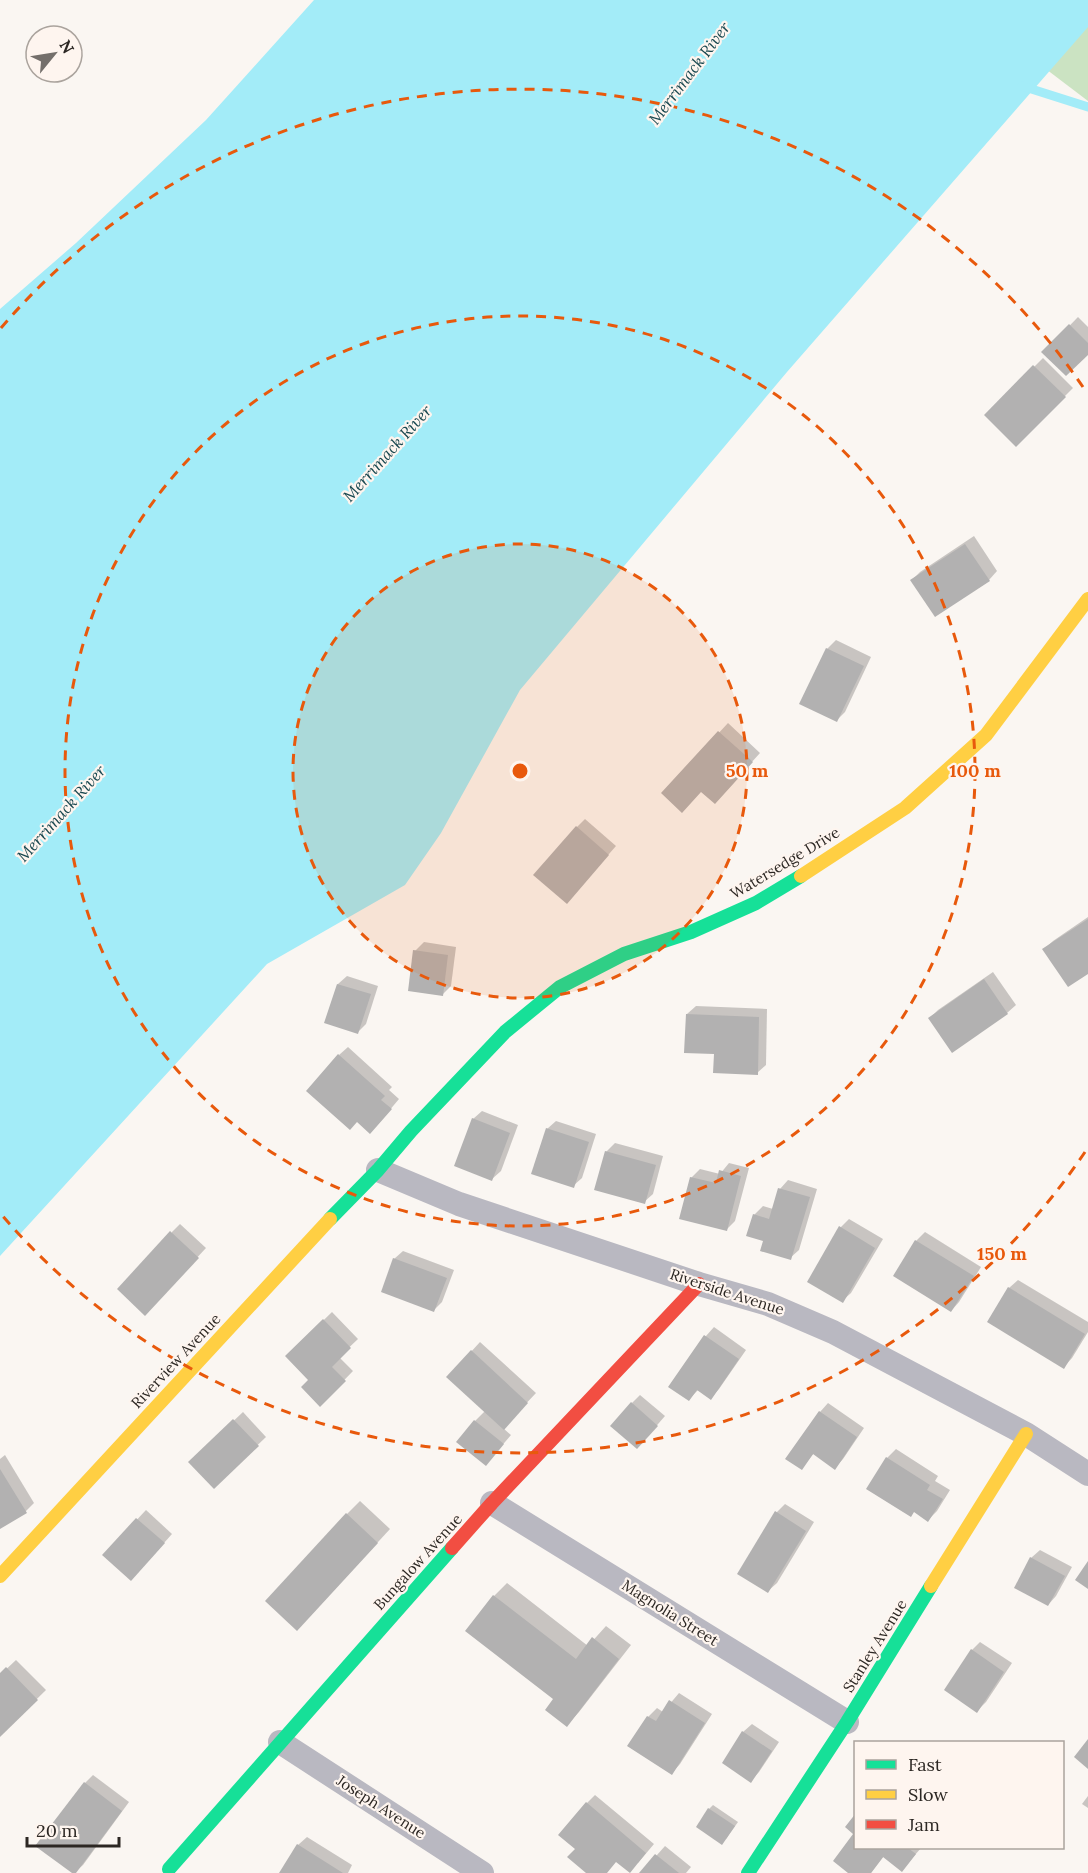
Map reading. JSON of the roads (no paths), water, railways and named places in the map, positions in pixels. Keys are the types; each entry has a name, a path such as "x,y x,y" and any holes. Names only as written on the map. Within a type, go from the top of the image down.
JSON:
{"street":[{"name":"Watersedge Drive","path":"378,1170 411,1131 506,1032 560,987 624,954 691,932 756,903 905,808 986,735 1088,599"},
{"name":"Riverside Avenue","path":"378,1170 459,1204 699,1284 768,1304 833,1332 1026,1434 1088,1474"},
{"name":"Riverview Avenue","path":"0,1576 378,1170"},
{"name":"Bungalow Avenue","path":"169,1869 492,1503 699,1284"},
{"name":"Stanley Avenue","path":"748,1873 847,1722 1026,1434"},
{"name":"Magnolia Street","path":"492,1503 847,1722"},
{"name":"Joseph Avenue","path":"280,1742 482,1873"}],"water":[{"name":"Merrimack River","path":"314,0 1088,0 1088,27 787,372 520,690 441,833 405,885 267,964 0,1256 0,309 76,243 206,120"}],"waterway":[{"path":"1022,86 1088,107"}]}
